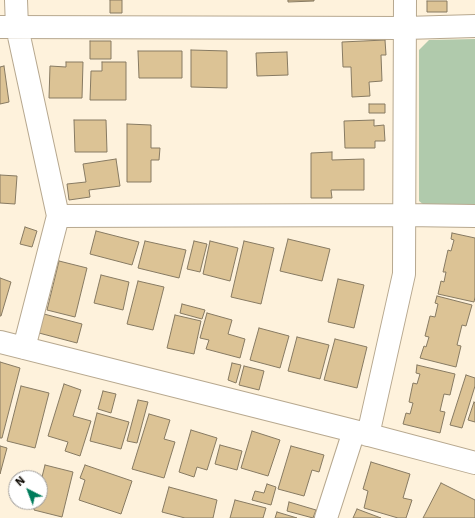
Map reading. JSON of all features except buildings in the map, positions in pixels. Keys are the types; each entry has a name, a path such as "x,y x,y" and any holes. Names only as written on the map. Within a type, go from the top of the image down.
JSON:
{"street":[{"path":"16,0 8,27 58,216 24,348"},
{"path":"326,518 361,433 404,274 405,0"},
{"path":"8,27 405,28 475,26"},
{"path":"58,216 475,216"},
{"path":"0,342 475,463"}],"green space":[{"path":"475,39 475,206 424,205 419,201 419,50 429,40"}]}
